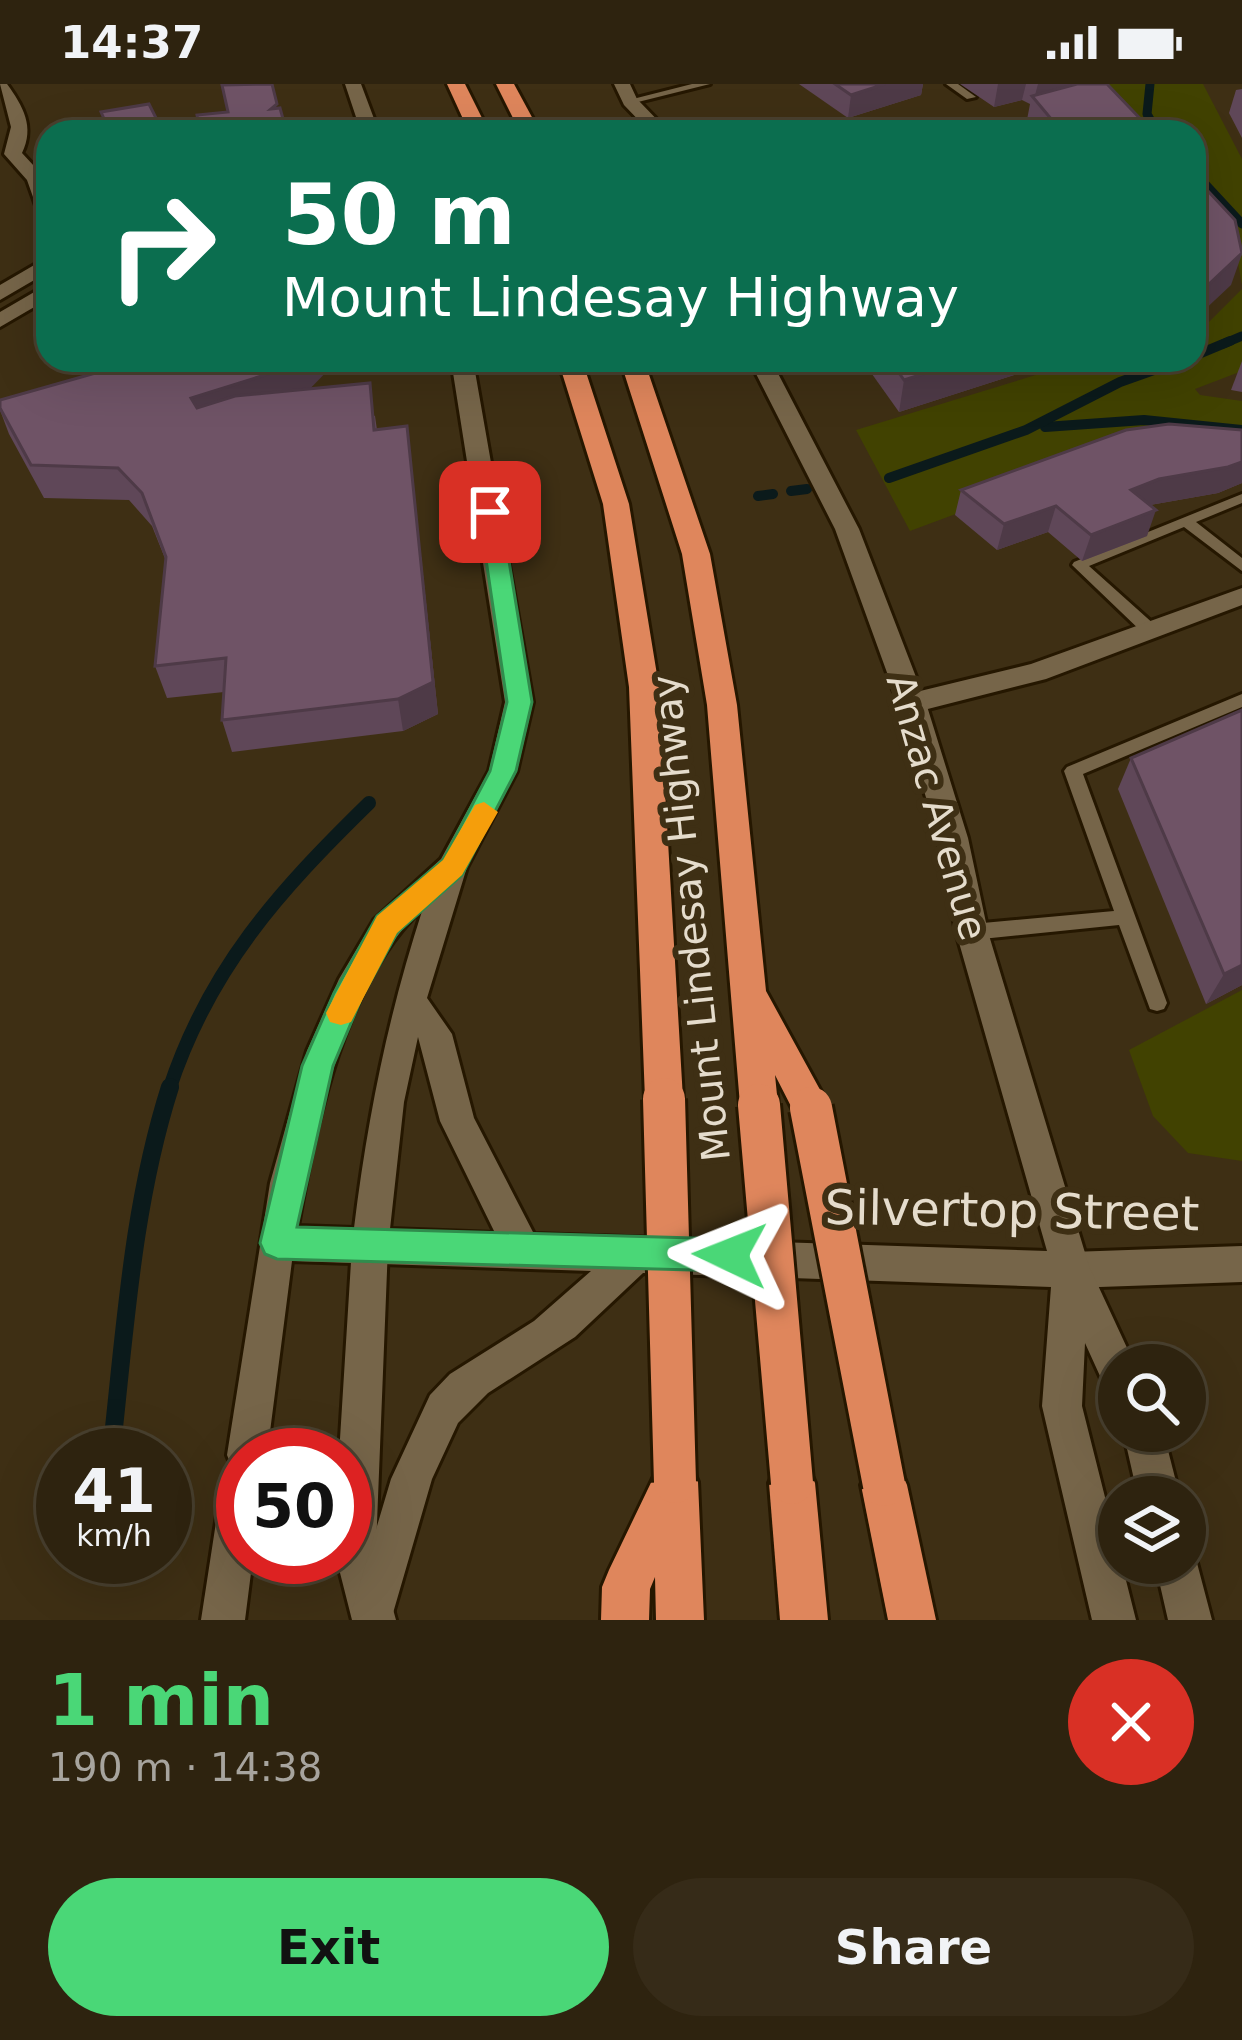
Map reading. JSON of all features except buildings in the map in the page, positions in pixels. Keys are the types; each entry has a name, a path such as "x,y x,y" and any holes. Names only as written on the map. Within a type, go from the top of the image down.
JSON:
{"highway":[{"path":"456,84 473,120"},
{"path":"505,84 524,120"},
{"name":"Mount Lindesay Highway","path":"574,372 616,504 632,591 650,775 680,1620"},
{"name":"Mount Lindesay Highway","path":"636,372 696,554 722,706 804,1620"},
{"path":"751,990 812,1108 912,1620"},
{"path":"625,1620 626,1587 675,1481"}],"main road":[{"path":"353,84 366,120"},
{"path":"0,86 18,113 20,143 7,155 36,178"},
{"path":"626,92 650,120"},
{"path":"0,294 36,271"},
{"path":"0,321 36,298"},
{"path":"374,1615 355,1548 370,1246 387,1102 410,1000 452,867 503,771 520,702 464,372"},
{"name":"Anzac Avenue","path":"766,372 847,529 912,704 953,838 972,932 1071,1270 1105,1344"},
{"path":"912,704 1037,672 1242,596"},
{"path":"251,1428 277,1243 317,1066 349,993 387,925 452,867"},
{"path":"410,1000 435,1034 457,1121 522,1249"},
{"name":"Silvertop Street","path":"277,1243 1071,1270 1242,1264"},
{"path":"374,1615 422,1447 446,1406 472,1379 535,1344 639,1252"},
{"name":"Anzac Avenue","path":"1071,1270 1062,1406 1114,1620"},
{"path":"223,1620 228,1584"},
{"path":"1181,1584 1190,1620"}],"lane":[{"path":"626,92 705,84"},
{"path":"951,84 971,97"},
{"path":"1150,630 1079,565 1242,498"},
{"path":"1186,521 1242,566"},
{"path":"1157,1003 1072,771 1242,700"},
{"path":"972,932 1126,917"}],"shaded area":[{"path":"1086,84 1203,84 1242,159 1242,285 1236,252 1206,221 1206,120 1112,120"},
{"path":"1242,289 1242,371 1195,389 1200,395 1242,401 1242,457 1114,455 910,531 856,430 1046,372 1206,372 1206,322"},
{"path":"1242,990 1242,1161 1188,1153 1153,1116 1129,1050"}],"waterway":[{"path":"1150,84 1150,120"},
{"path":"1206,185 1242,224"},
{"path":"1223,344 1242,336"},
{"path":"1206,351 1230,341"},
{"path":"889,478 1026,430 1148,372"},
{"path":"1045,427 1144,420 1242,430"},
{"path":"791,491 807,489"},
{"path":"758,496 773,494"},
{"path":"170,1088 204,1006 250,934 305,868 369,803"},
{"path":"114,1428 138,1223 170,1088"}],"slow traffic":[{"path":"341,1013 387,925 452,867 484,812"}],"route":[{"path":"490,512 520,702 514,735 485,811 452,867 387,925 349,993 317,1066 277,1243 730,1255"}]}
